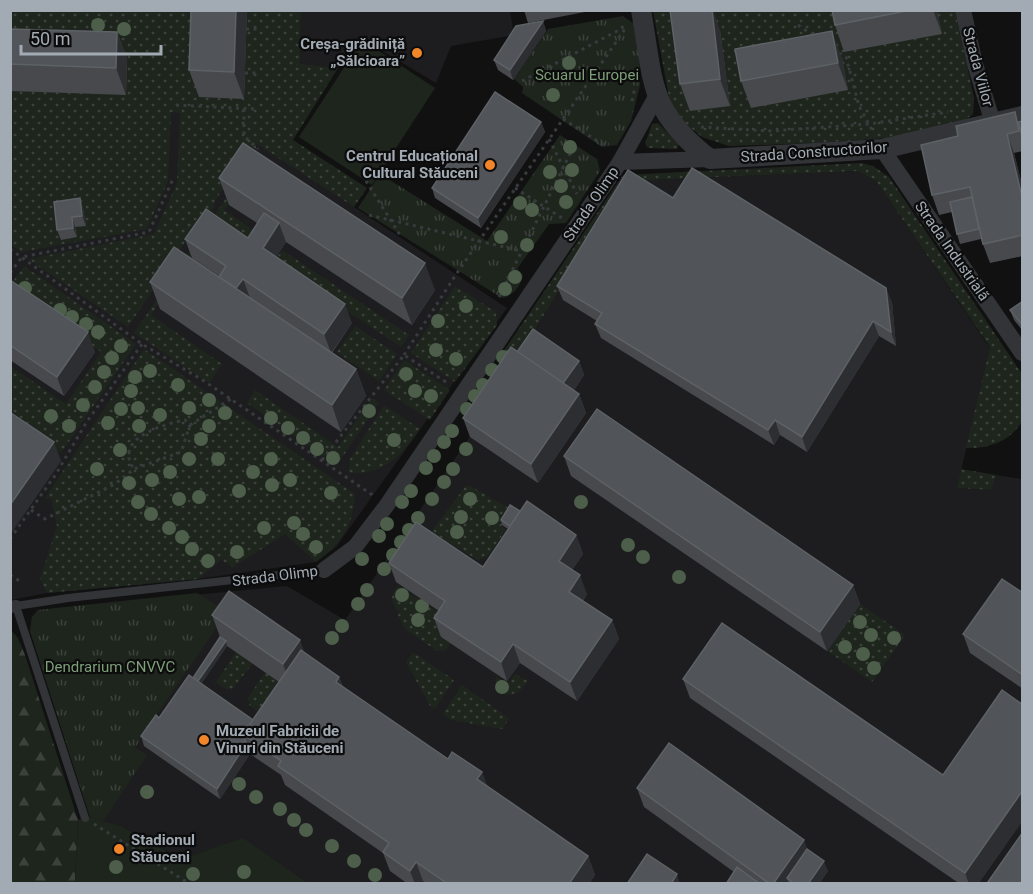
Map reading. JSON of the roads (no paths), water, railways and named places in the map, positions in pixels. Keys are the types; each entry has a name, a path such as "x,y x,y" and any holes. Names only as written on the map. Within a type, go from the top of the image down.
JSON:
{"street":[{"name":"Strada Viilor","path":"963,10 975,64 993,123"},
{"path":"635,14 656,97 669,122 684,140 710,159"},
{"name":"Strada Olimp","path":"324,570 355,548 387,505 620,162 656,97"},
{"name":"Strada Constructorilor","path":"710,159 882,149 1023,116"},
{"name":"Strada Industrială","path":"882,149 1023,353"},
{"name":"Strada Olimp","path":"620,162 710,159"}],"lane":[{"name":"Strada Olimp","path":"85,818 13,607 68,598 324,570"}],"place":[{"name":"Creșa-grădiniță „Sălcioara”","path":"417,53"},
{"name":"Centrul Educațional Cultural Stăuceni","path":"490,165"},
{"name":"Muzeul Fabricii de Vinuri din Stăuceni","path":"204,740"},
{"name":"Stadionul Stăuceni","path":"119,849"}],"park label":[{"name":"Scuarul Europei","path":"587,75"},
{"name":"Dendrarium CNVVC","path":"110,667"}]}
